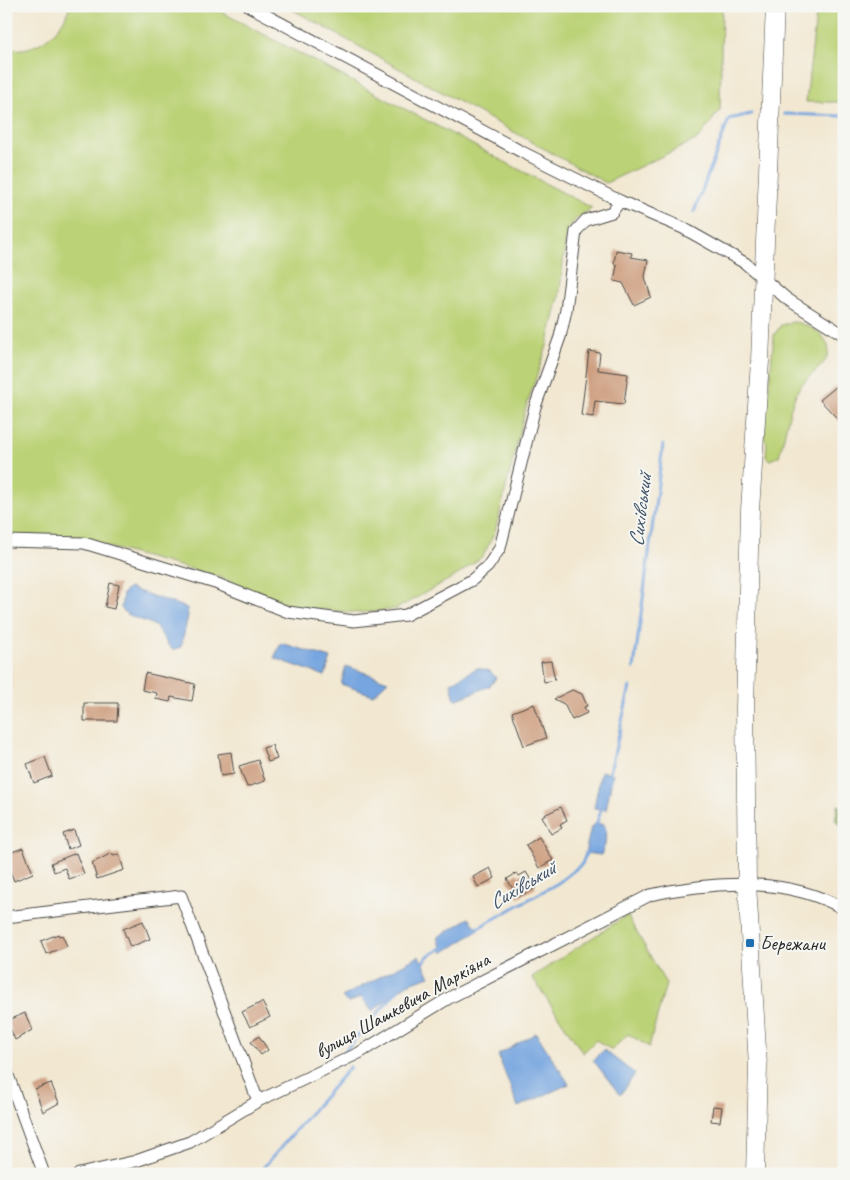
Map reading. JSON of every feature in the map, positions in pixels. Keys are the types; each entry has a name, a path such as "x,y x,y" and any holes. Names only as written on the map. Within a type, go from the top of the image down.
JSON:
{"highway":[{"path":"755,1174 758,1066 748,884 746,655 750,510 764,281 775,6"}],"street":[{"path":"249,6 522,152 620,201 683,228 745,263 787,299 844,335"},
{"path":"6,541 84,543 216,583 288,612 354,621 406,615 472,580 488,566 500,548 535,407 560,338 566,310 576,231 586,220 612,212 620,201"},
{"name":"вулиця Шашкевича Маркіяна","path":"79,1174 136,1161 190,1142 258,1101 359,1052 449,998 643,898 684,888 748,884 772,886 803,893 844,909"},
{"path":"6,917 181,896 258,1101"},
{"path":"6,1070 44,1174"}],"green space":[{"path":"70,6 210,6 592,208 577,218 567,229 559,298 547,346 526,407 495,532 483,556 459,574 396,609 359,613 284,605 217,576 85,541 6,535 6,48 27,48 46,40 60,25"},
{"path":"286,6 722,6 720,110 698,139 606,183"},
{"path":"817,6 844,6 844,102 806,102"},
{"path":"793,322 817,331 828,345 828,353 821,366 798,390 779,456 770,460 766,457 767,443 764,439 774,335 781,325"},
{"path":"838,805 844,808 844,828 835,820"},
{"path":"627,915 666,984 649,1047 628,1034 612,1050 596,1040 583,1053 532,977"}],"water":[{"path":"129,588 187,608 188,616 181,647 173,650 156,627 124,612 121,608 123,593"},
{"path":"281,643 331,658 325,676 274,658"},
{"path":"346,666 388,681 373,695 341,684"},
{"path":"477,668 490,671 496,678 490,686 455,700 451,683"},
{"path":"601,771 613,774 606,810 594,808"},
{"path":"594,824 604,824 606,830 605,845 601,855 585,853 591,827"},
{"path":"469,918 479,930 443,953 438,937"},
{"path":"419,956 430,976 407,984 372,1011 361,997 348,1003 342,997"},
{"path":"536,1033 569,1084 518,1107 498,1055"},
{"path":"604,1050 635,1074 620,1095 593,1060"}],"building":[{"path":"616,250 632,253 631,257 648,260 645,277 651,297 634,305 623,283 614,281 617,265 614,264"},
{"path":"589,351 600,353 598,370 628,374 624,404 595,401 593,417 581,415"},
{"path":"837,386 844,393 844,426 820,400"},
{"path":"110,583 119,585 114,609 105,607"},
{"path":"551,661 555,680 544,682 541,662"},
{"path":"145,673 195,684 192,701 171,697 170,702 156,699 157,693 142,690"},
{"path":"572,690 582,694 587,706 584,707 587,713 572,720 564,704 554,699"},
{"path":"84,703 118,703 117,721 84,721"},
{"path":"534,704 546,738 524,746 512,712"},
{"path":"272,745 277,759 268,762 263,748"},
{"path":"231,752 234,774 221,776 218,754"},
{"path":"45,757 52,776 34,783 27,764"},
{"path":"258,760 265,781 247,787 239,766"},
{"path":"561,807 567,820 560,824 562,828 551,834 542,816"},
{"path":"74,830 79,845 68,849 63,834"},
{"path":"539,837 553,860 539,868 526,845"},
{"path":"23,848 33,873 14,881 6,861 6,854"},
{"path":"76,853 84,874 69,879 65,868 54,872 51,863"},
{"path":"112,853 113,856 119,854 124,870 97,879 92,863"},
{"path":"490,868 495,878 478,887 473,877"},
{"path":"526,872 536,888 518,897 507,879 517,873 519,876"},
{"path":"143,921 150,939 130,947 123,929"},
{"path":"58,934 59,936 62,935 67,946 46,954 41,941"},
{"path":"262,1002 270,1017 250,1027 242,1012"},
{"path":"25,1013 32,1030 15,1040 7,1021"},
{"path":"259,1036 268,1050 261,1055 251,1042"},
{"path":"51,1083 59,1103 43,1112 35,1089"},
{"path":"713,1106 722,1107 720,1122 711,1121"}],"waterway":[{"name":"Сихівський","path":"694,212 729,119 751,114"},
{"name":"Сихівський","path":"784,114 844,116"},
{"name":"Сихівський","path":"634,668 663,445"},
{"name":"Сихівський","path":"609,776 630,687"},
{"name":"Сихівський","path":"596,826 602,806"},
{"name":"Сихівський","path":"476,929 558,883 582,864 587,851"},
{"name":"Сихівський","path":"421,964 428,956 444,947"},
{"name":"Сихівський","path":"343,1053 397,991"},
{"name":"Сихівський","path":"264,1167 350,1067"},
{"name":"Сихівський","path":"249,1174 253,1171"}],"place":[{"name":"Бережани","path":"750,943"}]}
